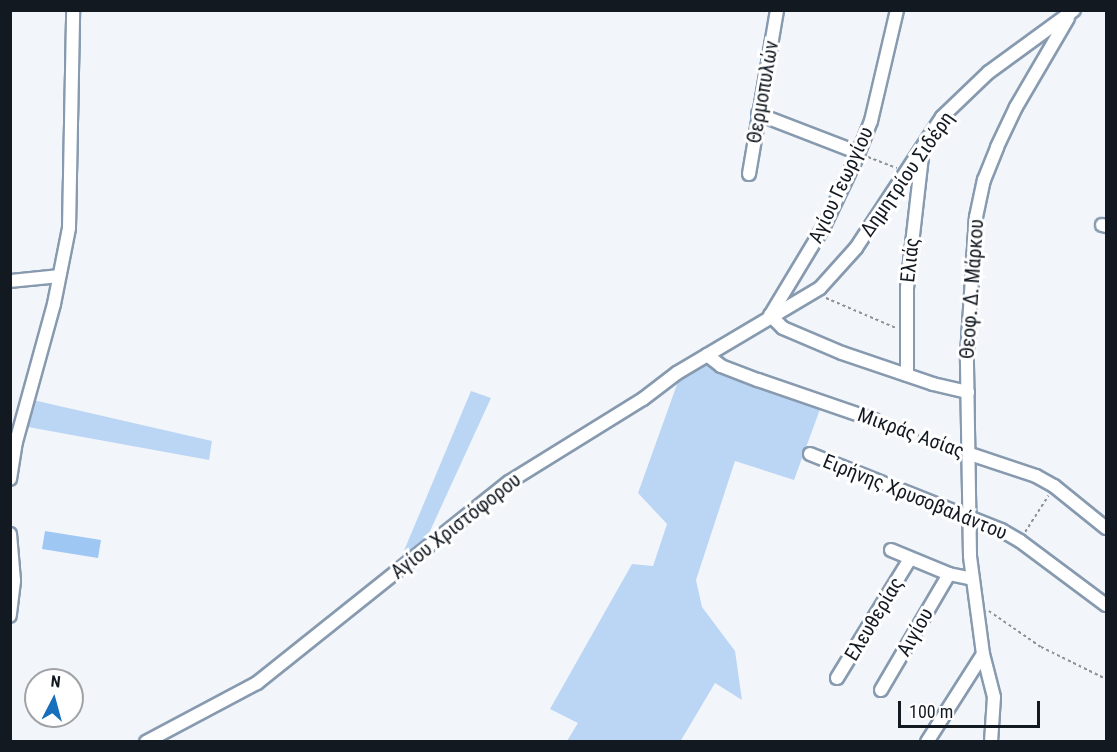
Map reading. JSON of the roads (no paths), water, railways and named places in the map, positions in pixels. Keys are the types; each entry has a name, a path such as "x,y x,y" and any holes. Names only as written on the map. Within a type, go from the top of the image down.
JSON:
{"street":[{"path":"10,479 16,442 47,334 69,228 73,10"},
{"name":"Θερμοπυλών","path":"749,174 777,10"},
{"name":"Αγίου Γεωργίου","path":"770,315 824,226 858,153 871,121 897,10"},
{"name":"Δημητρίου Σιδέρη","path":"770,315 816,291 856,248 942,117 989,72 1073,11"},
{"name":"Θεοφ. Δ. Μάρκου","path":"991,741 994,697 983,654 973,584 970,518 967,354 972,248 984,180 1016,107 1073,11"},
{"path":"758,114 858,153"},
{"name":"Ελιάς","path":"907,375 906,332 910,252 923,145"},
{"path":"10,280 59,276"},
{"path":"770,315 783,328 802,338 907,375 968,392"},
{"name":"Αγίου Χριστόφορου","path":"146,741 257,683 508,482 643,399 677,373 770,315"},
{"name":"Μικράς Ασίας","path":"707,355 721,366 874,420"},
{"name":"Ειρήνης Χρυσοβαλάντου","path":"810,454 970,518 1020,541 1107,605"},
{"name":"Μικράς Ασίας","path":"970,454 1036,476 1054,486 1107,528"},
{"path":"10,534 14,581 10,616"},
{"path":"891,550 973,584"},
{"name":"Ελευθερίας","path":"837,678 910,559"},
{"name":"Αιγίου","path":"881,690 949,574"},
{"path":"927,741 983,654"}]}
